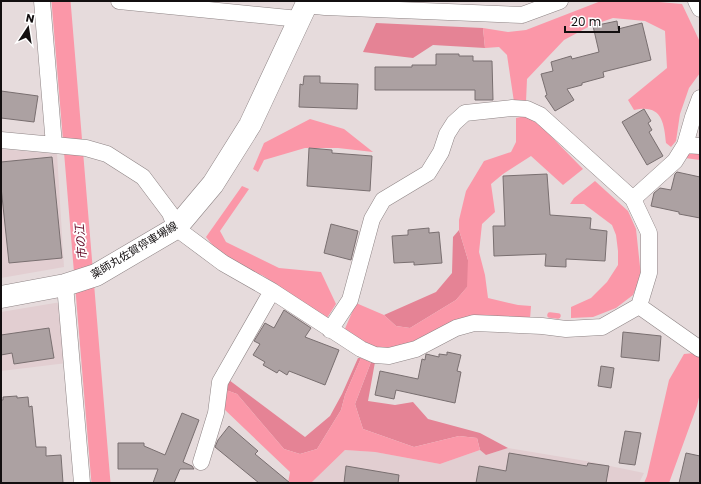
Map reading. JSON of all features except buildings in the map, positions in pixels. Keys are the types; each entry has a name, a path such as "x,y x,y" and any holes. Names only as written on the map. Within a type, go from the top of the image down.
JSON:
{"main road":[{"name":"薬師丸佐賀停車場線","path":"1,297 68,285 96,275 176,228 213,184 250,125 305,8"}],"street":[{"path":"42,1 57,146"},
{"path":"119,1 522,15 560,1"},
{"path":"696,1 700,9"},
{"path":"633,199 693,146 693,118 700,98"},
{"path":"1,140 86,148 107,154 143,177 170,213 176,228 224,263 272,291 330,330 368,352 389,356 416,349 456,328 474,323 542,326 566,329 602,327 639,306 649,273 649,233 633,199 540,115 519,109 465,113 454,123 447,134 441,152 428,173 384,200 372,219 350,300 330,330"},
{"path":"68,285 82,483"},
{"path":"201,462 216,413 220,382 272,291"},
{"path":"639,306 700,350"}],"shaded area":[{"path":"601,1 648,1 682,4 700,42 700,73 689,88 680,114 676,141 671,147 666,143 664,128 659,116 650,110 634,110 628,100 667,68 665,31 645,21 613,18 590,26 564,40 527,79 526,102 514,102 507,55 499,47 485,48 483,28 508,32 526,30"},
{"path":"376,23 483,28 485,48 433,45 413,58 363,52"},
{"path":"525,116 540,125 583,169 563,185 531,156 503,174 491,184 495,212 482,224 479,252 485,275 488,298 518,305 531,306 530,319 388,351 370,348 344,331 356,303 384,315 396,326 410,328 456,300 467,287 468,260 459,230 459,220 466,191 484,161 511,152 516,142 516,118"},
{"path":"310,119 344,129 373,152 338,148 305,148 264,160 258,172 253,169 264,143"},
{"path":"1,149 57,154 64,267 1,278"},
{"path":"686,151 700,153 700,160 685,158"},
{"path":"595,181 628,211 636,229 641,276 633,295 616,308 593,317 571,318 571,307 591,298 607,282 618,265 616,235 612,225 584,204 570,204 574,198"},
{"path":"242,186 249,189 220,231 226,242 279,268 321,272 336,304 327,318 262,275 230,267 206,237"},
{"path":"459,230 468,260 468,286 456,300 410,328 396,326 384,315 436,292 452,273 453,237"},
{"path":"61,302 67,363 1,371 1,312"},
{"path":"694,353 700,358 700,393 697,406 669,483 644,483 647,476 669,380 684,354"},
{"path":"358,358 361,358 345,395 341,410 317,449 300,454 284,449 237,394 226,390 229,380 305,437 330,416 342,394"},
{"path":"361,358 371,362 355,404 363,429 414,447 459,436 477,438 480,450 440,464 375,452 345,450 311,483 288,483 290,472 224,409 226,390 237,394 284,449 300,454 317,449 341,410 345,395"},
{"path":"371,362 375,362 368,401 395,405 413,402 428,419 480,433 508,448 486,455 480,450 477,438 459,436 414,447 363,429 355,404"},
{"path":"508,448 586,461 644,473 639,483 311,483 345,450 375,452 440,464 480,450 486,455"}],"waterway":[{"name":"市の江","path":"61,1 101,483"},
{"path":"550,315 558,316"}]}
